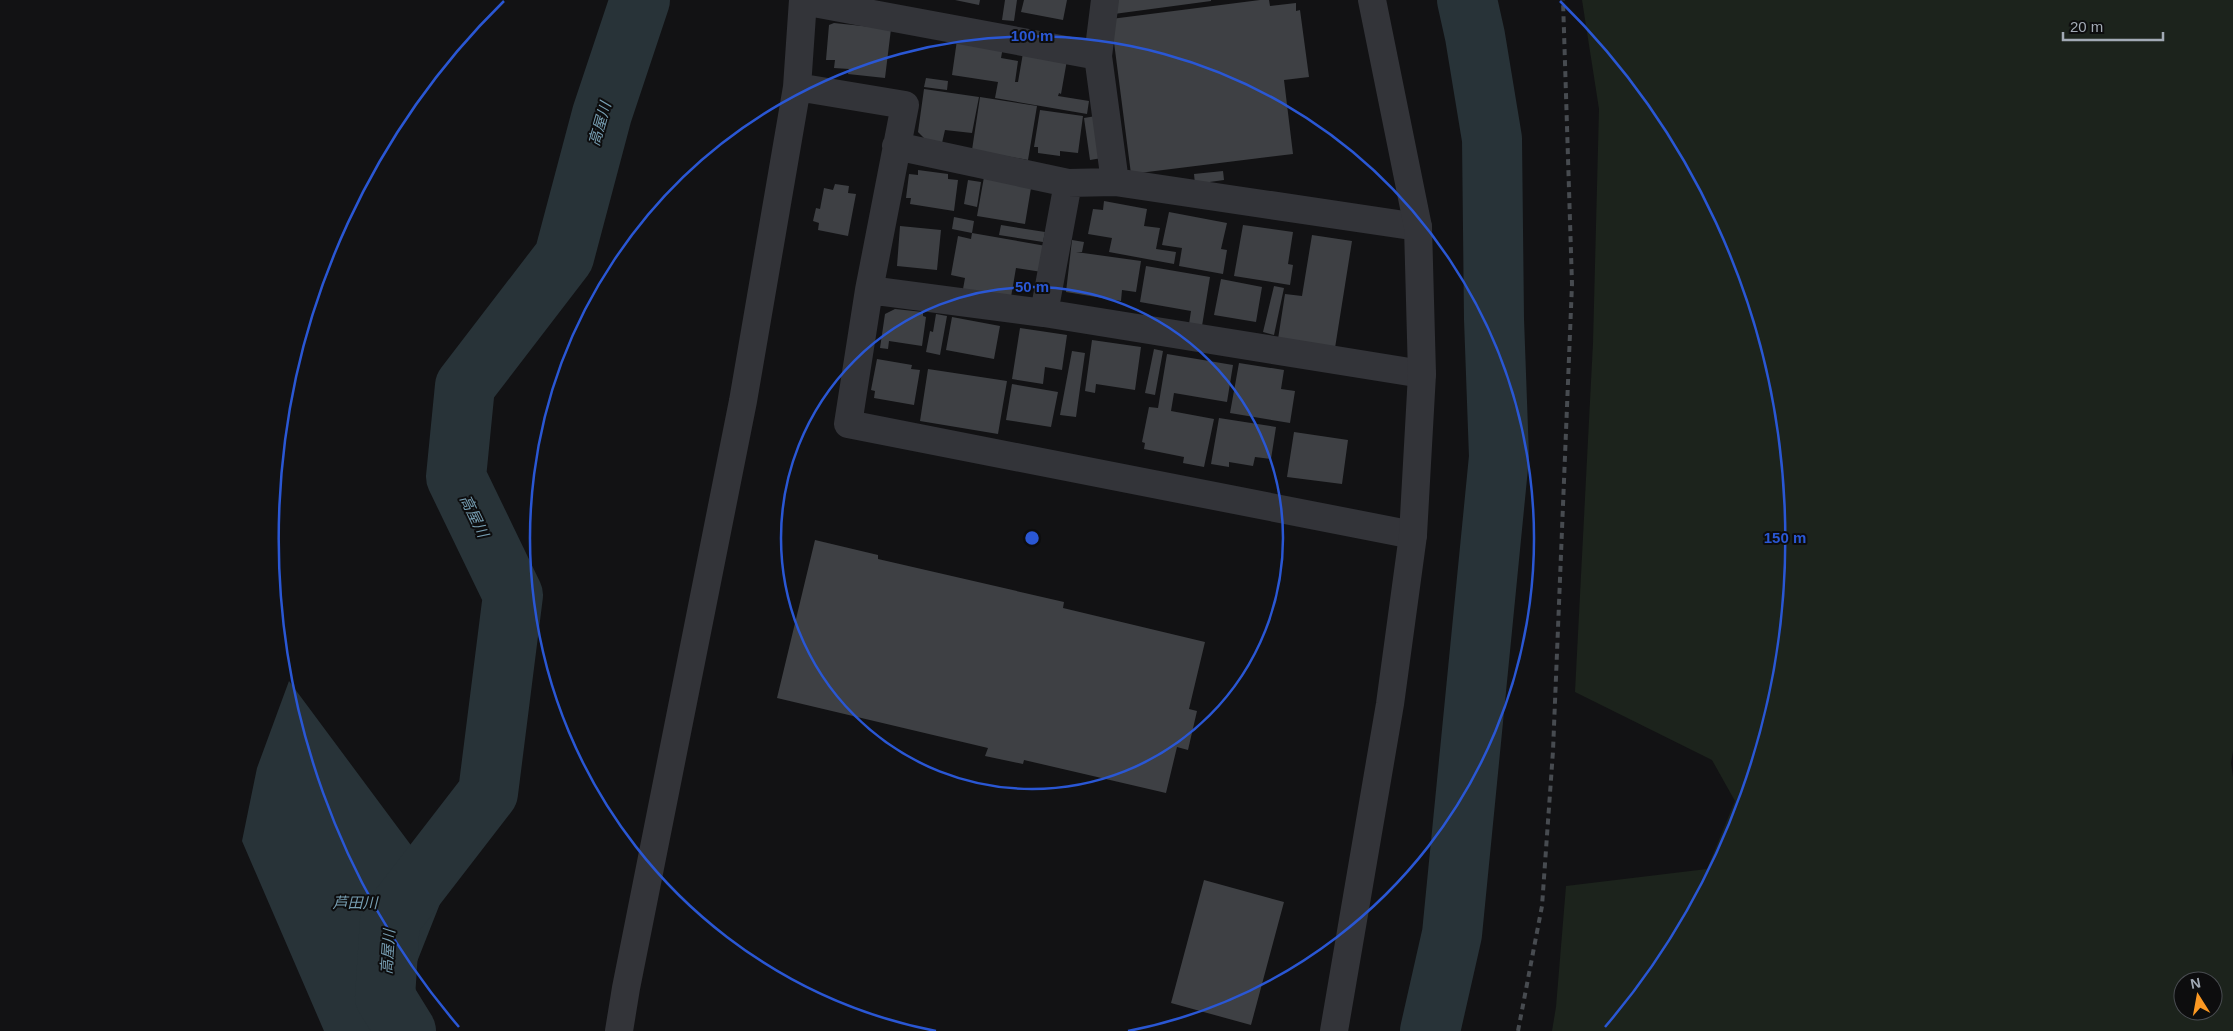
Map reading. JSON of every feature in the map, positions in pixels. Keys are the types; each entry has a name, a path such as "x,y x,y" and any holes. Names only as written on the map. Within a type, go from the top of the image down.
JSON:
{"street":[{"path":"1105,0 1098,56 1115,182"},
{"path":"1334,1031 1390,704 1414,535 1422,374 1418,227 1372,0"},
{"path":"619,1031 743,401 797,87 803,1 1098,56"},
{"path":"797,87 905,105 869,290 848,424 1414,535"},
{"path":"896,146 1068,183 1115,182 1418,227"},
{"path":"1044,312 1068,183"},
{"path":"869,290 1044,312 1422,374"}],"shaded area":[{"path":"1582,0 2233,0 2233,751 2231,763 2233,777 2233,1031 1552,1031 1556,1007 1566,886 1707,869 1735,801 1712,760 1575,692 1593,343 1599,109"}],"water":[{"name":"芦田川","path":"289,681 445,891 411,977 431,1031 324,1031 242,841 257,768"}],"building":[{"path":"955,0 980,0 979,5"},
{"path":"1005,0 1017,0 1014,21 1002,20"},
{"path":"1024,0 1067,0 1063,20 1021,12"},
{"path":"1117,0 1211,0 1211,1 1114,14"},
{"path":"1269,0 1270,6 1296,3 1296,11 1300,10 1309,77 1284,80 1293,154 1131,174 1111,19"},
{"path":"834,23 891,29 885,78 848,74 849,69 834,68 835,60 826,60 829,25"},
{"path":"957,40 1003,47 1001,58 1018,61 1015,82 1018,82 1023,53 1067,60 1061,94 1059,93 1058,96 1089,101 1087,114 995,98 998,82 952,75"},
{"path":"926,78 948,81 947,90 924,87"},
{"path":"924,89 979,97 972,133 945,130 942,143 926,140 918,132"},
{"path":"980,97 1037,106 1028,160 972,150"},
{"path":"1040,110 1083,116 1078,153 1060,151 1060,156 1038,153 1038,147 1034,147"},
{"path":"1096,116 1102,158 1090,160 1084,118"},
{"path":"918,170 948,174 948,179 958,180 954,211 910,204 911,198 906,198 909,174 918,175"},
{"path":"1223,171 1224,180 1195,184 1194,174"},
{"path":"984,177 1031,188 1025,224 977,216"},
{"path":"968,180 981,182 977,207 964,204"},
{"path":"835,184 849,186 848,193 856,194 848,236 818,230 819,223 813,221 816,208 820,209 824,188 833,190"},
{"path":"1104,201 1147,209 1144,226 1160,228 1156,249 1176,252 1174,264 1109,252 1112,238 1088,234 1093,209 1103,210"},
{"path":"1169,212 1227,223 1221,249 1227,250 1223,274 1179,266 1182,248 1162,245"},
{"path":"954,217 974,221 972,233 952,229"},
{"path":"1001,225 1045,232 1043,242 999,235"},
{"path":"1243,225 1293,232 1288,264 1293,265 1290,285 1234,276"},
{"path":"900,226 941,230 937,270 897,266"},
{"path":"972,233 1046,246 1042,272 1016,268 1011,297 963,289 965,278 951,275 958,236 971,239"},
{"path":"1312,235 1352,241 1335,348 1278,339 1285,294 1302,296"},
{"path":"1072,240 1084,242 1082,252 1076,252 1141,261 1136,292 1122,290 1121,301 1066,292"},
{"path":"1146,266 1210,277 1202,326 1189,324 1191,311 1140,302"},
{"path":"1221,279 1262,287 1256,322 1214,315"},
{"path":"1274,286 1284,288 1274,335 1263,332"},
{"path":"895,309 923,312 923,316 926,317 922,346 889,341 888,349 880,348 885,314"},
{"path":"936,314 947,316 940,355 926,352 930,331 933,332"},
{"path":"952,317 1000,326 994,359 946,350"},
{"path":"1020,328 1067,335 1062,370 1045,367 1043,384 1012,379"},
{"path":"1092,340 1141,347 1135,390 1096,384 1095,393 1085,391"},
{"path":"1154,349 1163,351 1155,395 1145,393"},
{"path":"1072,351 1085,353 1076,417 1060,415"},
{"path":"1167,354 1233,365 1227,402 1174,393 1171,411 1214,419 1204,467 1183,463 1184,457 1144,449 1145,443 1142,442 1149,407 1158,408"},
{"path":"877,359 912,365 911,369 920,370 914,405 874,398 875,391 871,390"},
{"path":"1239,363 1284,370 1281,389 1295,391 1290,423 1230,413"},
{"path":"928,369 1007,381 998,434 920,421"},
{"path":"1012,384 1058,392 1051,427 1006,420"},
{"path":"1219,418 1276,427 1271,459 1255,457 1253,466 1229,462 1229,467 1211,464"},
{"path":"1294,432 1348,440 1342,484 1287,477"},
{"path":"815,540 878,555 878,559 1064,602 1063,608 1205,642 1189,709 1197,711 1188,750 1177,747 1166,793 1024,760 1023,764 985,756 988,748 777,698"},
{"path":"1204,880 1284,902 1251,1025 1171,1003"}],"waterway":[{"name":"高屋川","path":"406,1031 385,997 390,920 488,793 513,595 456,477 465,386 564,257 602,114 640,0"},
{"path":"1430,1031 1452,934 1499,457 1494,319 1492,139 1475,36 1467,0"}],"railway":[{"path":"1518,1031 1542,906 1553,751 1572,284 1563,0"}]}
